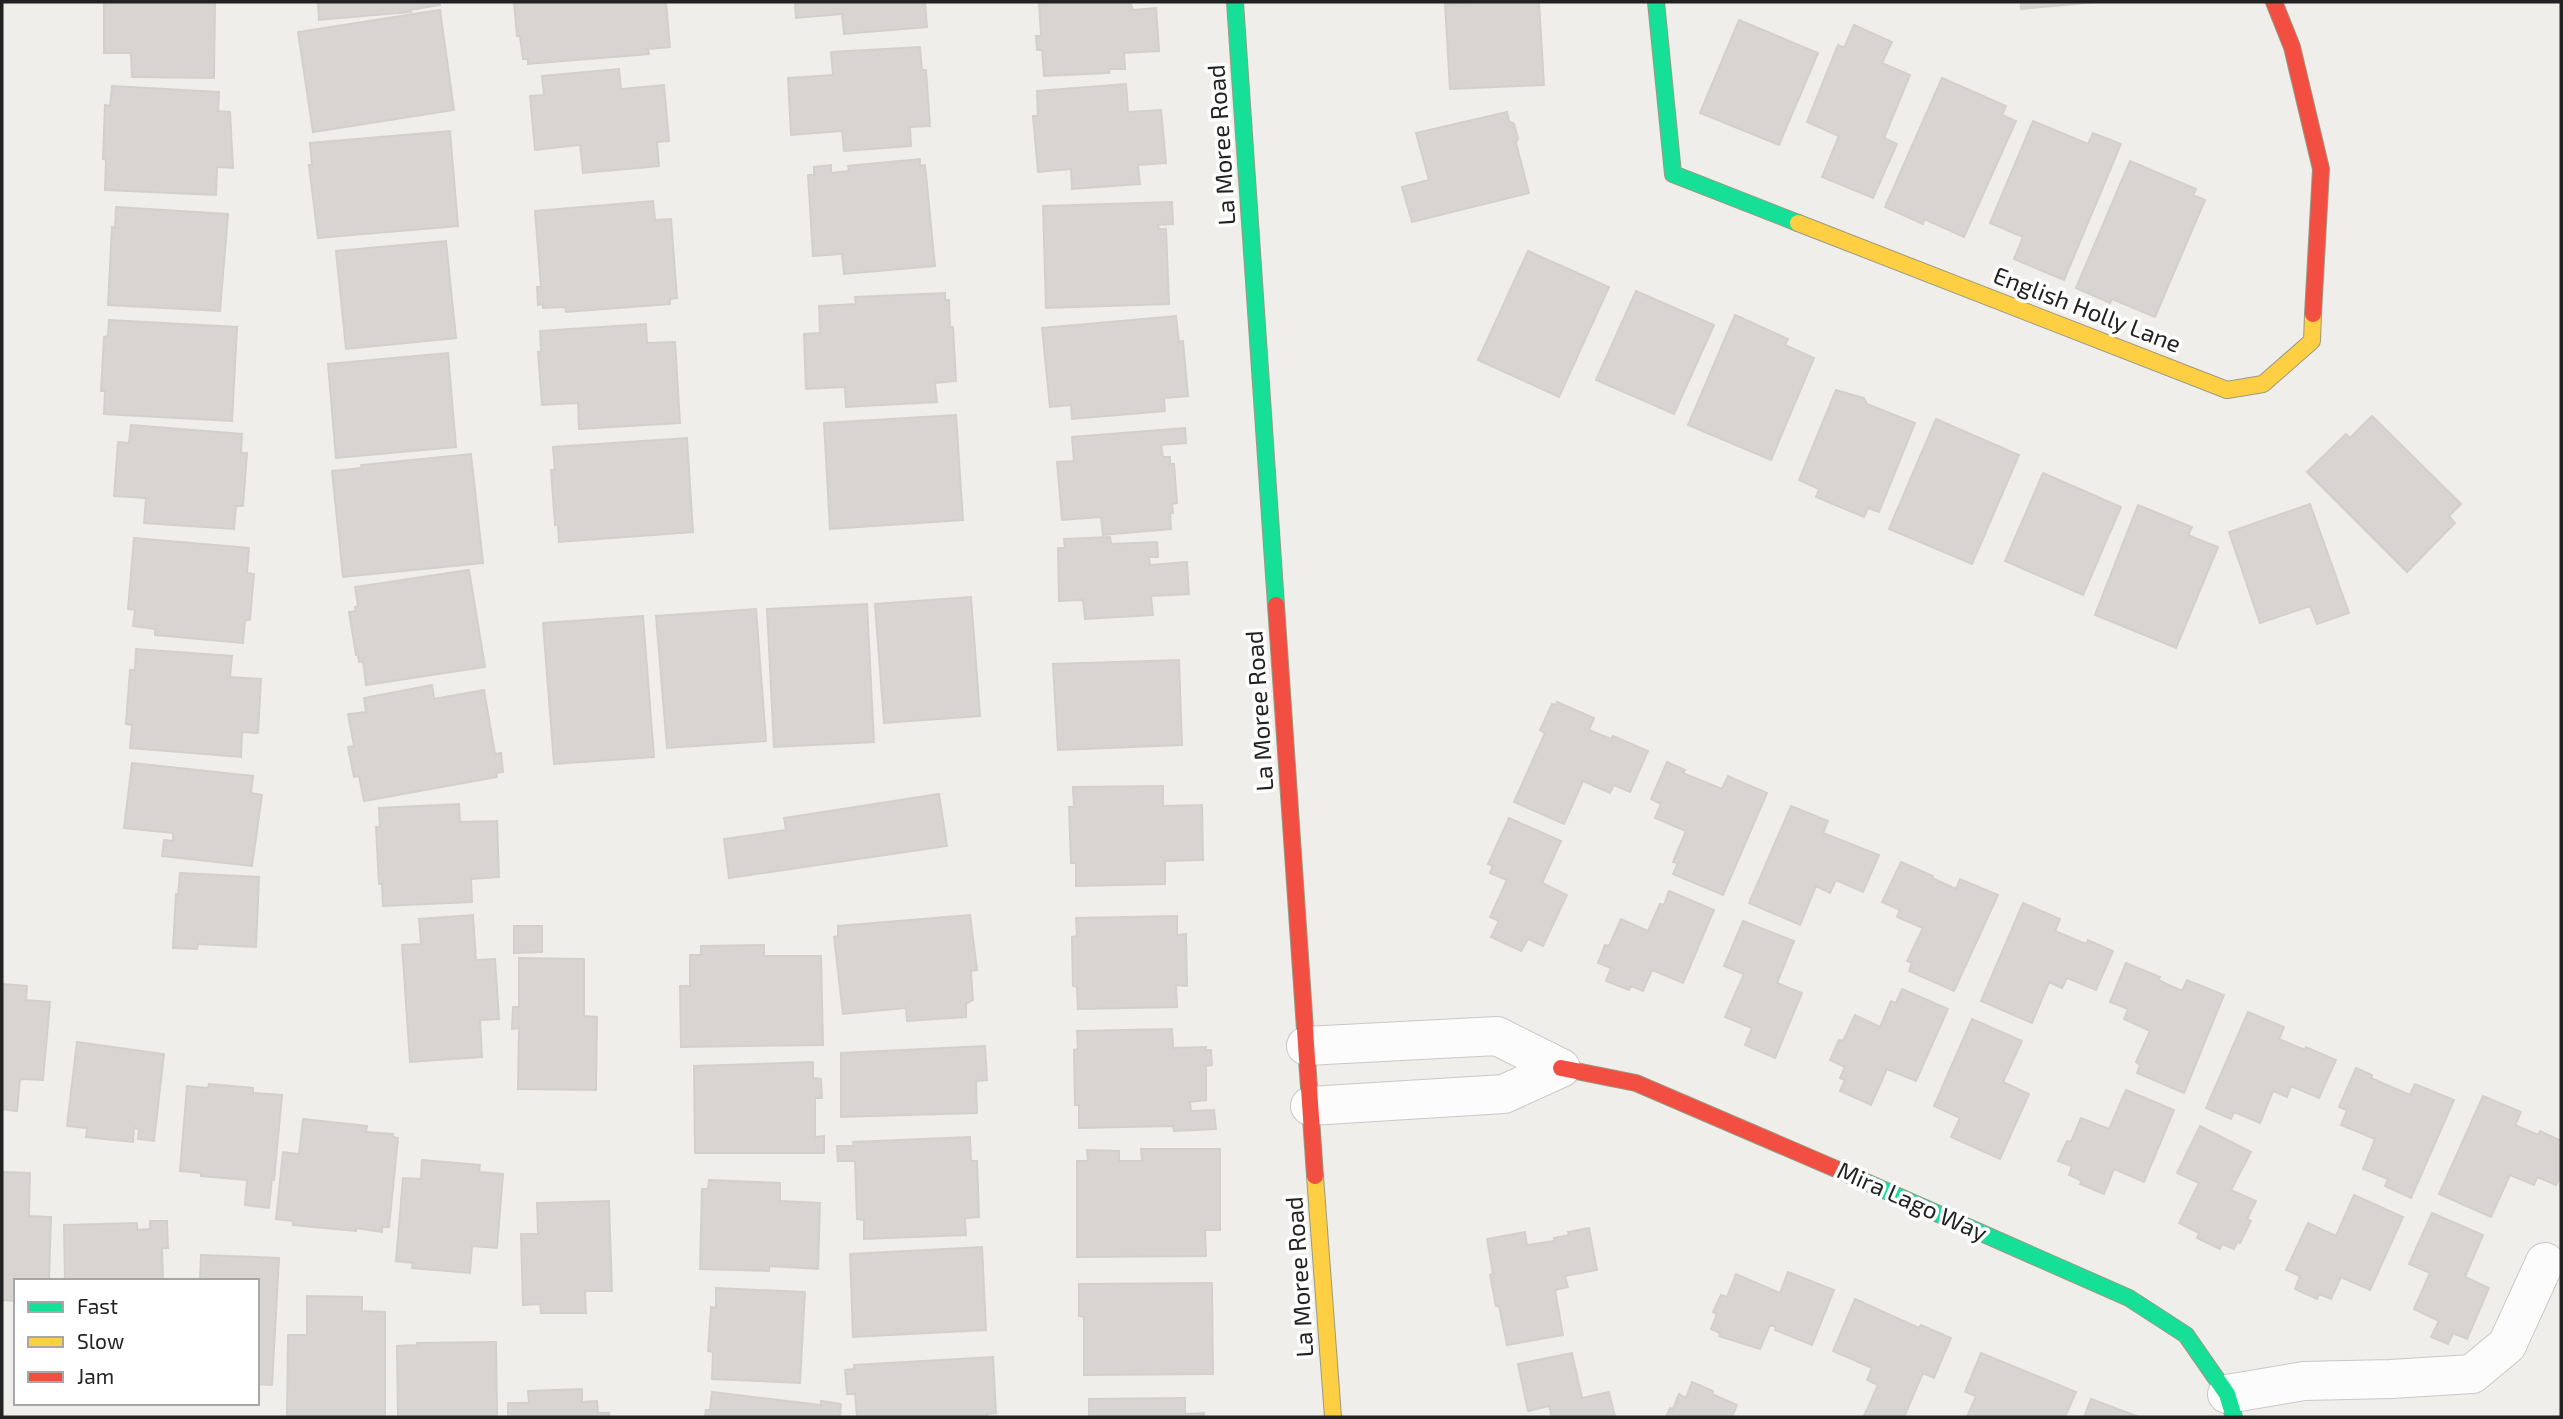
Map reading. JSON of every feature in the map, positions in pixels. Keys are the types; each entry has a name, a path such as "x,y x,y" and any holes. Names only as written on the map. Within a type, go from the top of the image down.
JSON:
{"street":[{"name":"La Moree Road","path":"1235,2 1333,1417"},
{"name":"English Holly Lane","path":"1657,2 1673,174 2227,390 2263,384 2312,341 2321,169 2292,47 2274,2"},
{"name":"Mira Lago Way","path":"1306,1046 1497,1035 1561,1068 1636,1083 2129,1298 2186,1335 2231,1406 2304,1381 2472,1374 2507,1345 2545,1262"},
{"path":"1310,1106 1504,1094 1561,1068"}],"building":[{"path":"104,2 215,2 214,78 132,77 131,53 104,53"},
{"path":"318,2 440,2 440,5 410,10 411,12 319,20"},
{"path":"514,2 666,2 670,47 648,49 649,54 528,64 528,59 523,59 520,36 517,36"},
{"path":"795,2 925,2 927,27 844,34 842,14 796,18"},
{"path":"1039,2 1130,2 1133,10 1156,8 1159,51 1124,53 1125,69 1109,69 1109,73 1044,76 1042,50 1037,50 1036,36 1041,36"},
{"path":"1539,2 1544,85 1450,89 1445,4"},
{"path":"2021,2 2096,2 2021,9"},
{"path":"440,10 454,110 313,132 298,32"},
{"path":"1739,20 1818,53 1779,145 1700,113"},
{"path":"1854,25 1892,42 1882,63 1910,75 1884,138 1897,144 1873,198 1822,177 1839,136 1807,122 1838,45 1844,48"},
{"path":"920,47 922,70 926,70 930,126 910,127 911,146 844,151 842,131 791,135 788,78 833,75 831,52"},
{"path":"619,69 621,89 664,85 669,141 657,142 659,166 583,173 580,145 535,150 530,96 544,95 542,76"},
{"path":"1942,78 2006,106 2002,115 2016,121 1964,237 1924,219 1923,224 1885,207"},
{"path":"1126,84 1128,112 1161,110 1166,163 1138,165 1140,184 1072,189 1071,169 1038,172 1033,116 1038,116 1037,91"},
{"path":"112,86 219,92 218,111 230,112 233,168 217,167 216,195 105,190 105,105 110,106"},
{"path":"1507,112 1518,138 1516,143 1529,193 1412,222 1402,187 1429,180 1416,133"},
{"path":"2033,121 2088,144 2093,133 2121,144 2064,280 2014,259 2023,237 1990,223"},
{"path":"450,131 458,226 318,238 309,165 312,165 310,143"},
{"path":"920,159 920,166 925,165 935,266 844,274 842,254 813,256 808,175 814,175 814,167 831,165 831,173 849,171 848,166"},
{"path":"2130,161 2196,189 2193,195 2205,200 2155,317 2112,299 2110,303 2076,288"},
{"path":"653,201 655,220 671,219 677,298 670,299 670,304 566,312 565,307 543,308 543,304 538,305 537,287 541,287 535,211"},
{"path":"1172,202 1173,224 1158,225 1159,229 1166,229 1169,304 1046,308 1043,206"},
{"path":"116,207 228,214 220,311 108,305 112,227 115,228"},
{"path":"446,241 456,338 346,349 336,251"},
{"path":"1528,251 1609,287 1559,397 1478,360"},
{"path":"1636,291 1714,325 1674,414 1596,380"},
{"path":"945,293 945,300 949,300 950,327 953,327 956,381 935,383 937,402 846,407 845,387 806,389 804,334 820,333 819,306 856,304 855,297"},
{"path":"1735,315 1788,339 1785,345 1814,358 1771,460 1688,425"},
{"path":"1176,316 1179,342 1183,341 1188,396 1164,398 1165,411 1072,419 1071,405 1050,407 1042,328"},
{"path":"109,320 237,327 232,421 104,414 105,391 101,391 104,337 108,336"},
{"path":"646,324 647,343 675,342 680,423 579,429 578,403 542,405 538,352 541,352 540,331"},
{"path":"448,353 456,447 336,458 328,364"},
{"path":"1836,390 1864,398 1867,404 1915,423 1879,512 1868,508 1864,517 1816,497 1819,489 1799,480"},
{"path":"956,415 963,520 830,529 824,423"},
{"path":"2372,416 2461,504 2449,516 2455,523 2407,572 2307,472 2346,434 2350,438"},
{"path":"1936,419 2019,455 1972,564 1889,529"},
{"path":"131,425 242,434 241,453 247,453 243,506 236,506 234,529 144,523 146,498 114,496 118,442 129,443"},
{"path":"1185,428 1186,443 1161,445 1163,457 1170,457 1170,464 1174,464 1177,503 1172,504 1171,529 1103,535 1101,517 1062,520 1057,462 1074,461 1072,437"},
{"path":"687,438 693,532 559,542 551,470 555,470 553,447"},
{"path":"471,454 483,563 343,577 332,471 362,468 361,465"},
{"path":"2043,473 2121,507 2083,595 2005,561"},
{"path":"2310,504 2349,613 2317,624 2310,606 2260,623 2229,532"},
{"path":"2138,505 2192,527 2188,535 2218,547 2176,648 2095,615"},
{"path":"1110,537 1111,544 1157,542 1158,557 1149,557 1150,565 1187,562 1189,594 1151,596 1153,615 1085,619 1083,600 1059,601 1058,548 1065,548 1064,539"},
{"path":"134,538 249,548 247,573 254,574 250,620 245,620 243,643 155,635 155,629 133,626 135,610 128,609"},
{"path":"469,570 485,667 366,685 363,661 359,662 356,655 349,612 356,611 355,607 358,606 355,587"},
{"path":"971,597 980,716 884,723 875,604"},
{"path":"867,604 874,742 774,747 767,609"},
{"path":"756,609 766,741 667,748 656,616"},
{"path":"643,616 654,757 554,764 543,623"},
{"path":"136,649 232,656 230,677 261,679 258,733 242,732 241,757 130,748 132,725 126,724 130,670 135,670"},
{"path":"1179,660 1182,745 1058,750 1053,664"},
{"path":"432,685 434,699 484,690 495,754 501,753 503,772 496,773 497,777 364,801 359,776 354,777 348,747 354,746 348,714 366,712 364,698"},
{"path":"1557,702 1594,718 1589,730 1611,739 1613,736 1648,751 1630,792 1614,785 1610,793 1583,781 1564,824 1514,802 1545,733 1540,730 1552,704 1556,705"},
{"path":"1667,762 1685,770 1683,773 1722,789 1728,776 1767,793 1723,895 1673,874 1678,863 1673,862 1686,831 1655,818 1661,804 1651,799"},
{"path":"132,763 253,776 251,793 262,795 252,866 162,856 164,840 173,841 173,833 124,828"},
{"path":"1163,786 1163,806 1202,805 1203,860 1165,861 1165,884 1076,886 1076,863 1071,863 1069,807 1074,807 1073,787"},
{"path":"939,794 947,846 729,878 724,839 786,830 784,818"},
{"path":"459,804 460,822 497,821 499,877 471,879 472,902 383,906 376,827 380,827 379,808"},
{"path":"1791,806 1828,821 1823,833 1879,855 1863,892 1836,880 1830,893 1816,886 1800,925 1749,903"},
{"path":"1509,818 1561,841 1542,883 1567,895 1543,946 1528,939 1521,951 1491,937 1499,921 1490,917 1507,880 1490,873 1493,866 1488,864"},
{"path":"1901,862 1956,889 1960,879 1998,895 1954,991 1909,971 1912,963 1907,961 1923,928 1897,917 1900,910 1882,902"},
{"path":"180,873 259,877 256,947 198,944 197,949 173,948"},
{"path":"1669,891 1714,910 1683,983 1652,970 1643,991 1631,986 1629,990 1606,981 1611,968 1598,963 1605,945 1609,946 1621,919 1648,931"},
{"path":"2023,903 2060,919 2055,931 2086,944 2088,940 2113,951 2096,990 2067,978 2062,988 2049,982 2032,1023 1981,1001"},
{"path":"473,915 476,960 495,959 499,1019 480,1020 482,1057 410,1062 402,945 421,944 419,919"},
{"path":"970,915 977,970 971,971 973,1000 966,1004 966,1017 907,1021 906,1008 843,1014 834,937 838,936 838,926"},
{"path":"1177,916 1177,935 1186,934 1187,986 1176,985 1177,1007 1078,1009 1077,987 1073,986 1072,937 1077,936 1076,918"},
{"path":"1743,921 1794,941 1777,983 1802,993 1775,1058 1745,1045 1752,1028 1725,1017 1744,974 1724,966"},
{"path":"514,926 542,926 542,952 514,953"},
{"path":"764,945 764,956 821,956 823,1045 681,1047 680,986 690,986 690,955 701,955 701,946"},
{"path":"519,958 584,959 584,1016 597,1017 596,1090 518,1089 519,1028 512,1029 513,1007 519,1007"},
{"path":"2126,963 2160,977 2158,980 2182,991 2187,980 2224,995 2184,1093 2137,1073 2140,1065 2136,1062 2150,1031 2124,1019 2128,1009 2110,1002"},
{"path":"2,984 27,986 26,1000 50,1002 43,1080 20,1079 17,1111 2,1109"},
{"path":"1902,989 1948,1009 1916,1081 1887,1069 1871,1105 1840,1091 1845,1080 1840,1078 1845,1067 1830,1060 1839,1040 1843,1041 1855,1015 1880,1027 1891,1001 1896,1003"},
{"path":"2248,1012 2284,1027 2279,1039 2336,1060 2319,1098 2291,1086 2287,1097 2273,1091 2260,1123 2234,1112 2231,1119 2206,1108"},
{"path":"1972,1019 2022,1041 2003,1082 2029,1094 2000,1159 1951,1137 1960,1118 1934,1106"},
{"path":"1172,1029 1173,1048 1206,1047 1205,1050 1211,1050 1212,1065 1206,1066 1206,1100 1190,1102 1191,1111 1214,1110 1216,1129 1174,1131 1173,1126 1079,1128 1079,1105 1075,1105 1074,1050 1078,1049 1077,1031"},
{"path":"77,1042 164,1054 154,1141 138,1139 139,1129 134,1128 133,1142 86,1137 87,1128 67,1126"},
{"path":"985,1046 987,1080 976,1081 977,1113 841,1117 841,1053"},
{"path":"813,1062 813,1078 821,1079 822,1098 815,1098 815,1137 824,1136 824,1153 695,1153 694,1066"},
{"path":"2356,1068 2372,1075 2371,1078 2410,1095 2415,1084 2454,1100 2411,1198 2385,1186 2388,1179 2363,1169 2375,1139 2341,1125 2347,1110 2339,1107"},
{"path":"209,1084 253,1088 253,1093 282,1095 269,1208 245,1205 247,1180 201,1176 201,1173 180,1171 187,1086 208,1088"},
{"path":"2126,1090 2174,1110 2144,1182 2114,1169 2104,1194 2080,1184 2082,1181 2069,1175 2072,1166 2058,1161 2067,1141 2071,1142 2081,1118 2109,1129"},
{"path":"2483,1096 2521,1112 2515,1125 2538,1135 2540,1131 2561,1141 2561,1175 2556,1185 2537,1177 2534,1185 2510,1175 2491,1217 2439,1194"},
{"path":"303,1119 367,1126 366,1132 393,1134 393,1137 398,1138 389,1227 382,1227 382,1232 356,1228 356,1231 293,1225 293,1221 276,1219 283,1152 299,1154"},
{"path":"2200,1126 2251,1152 2231,1190 2256,1201 2247,1219 2251,1221 2234,1249 2222,1244 2220,1249 2197,1238 2199,1233 2179,1223 2199,1183 2177,1173"},
{"path":"970,1137 971,1161 977,1161 979,1217 965,1218 966,1235 864,1239 864,1220 857,1219 855,1161 838,1161 837,1146 854,1146 853,1142"},
{"path":"1141,1149 1220,1149 1220,1230 1205,1230 1206,1256 1077,1257 1077,1161 1088,1161 1087,1150 1119,1151 1119,1161 1142,1161"},
{"path":"422,1160 480,1165 479,1172 503,1174 497,1248 472,1246 470,1273 412,1268 413,1263 396,1261 403,1178 421,1179"},
{"path":"2,1172 30,1173 29,1216 51,1217 49,1279 14,1279 14,1301 2,1300"},
{"path":"709,1180 780,1183 780,1201 820,1203 818,1269 769,1266 769,1271 700,1269 702,1189 708,1189"},
{"path":"2354,1195 2403,1217 2370,1290 2341,1277 2331,1299 2319,1294 2317,1299 2295,1289 2300,1276 2286,1270 2308,1223 2336,1236"},
{"path":"609,1201 612,1291 585,1291 586,1313 541,1313 540,1304 523,1305 521,1234 538,1234 537,1203"},
{"path":"2432,1213 2483,1235 2465,1277 2489,1288 2467,1339 2453,1333 2448,1344 2431,1337 2439,1321 2414,1309 2430,1273 2409,1264"},
{"path":"150,1221 167,1221 168,1248 162,1248 163,1279 65,1279 64,1225 137,1223 137,1230 150,1229"},
{"path":"1589,1228 1597,1270 1565,1276 1568,1287 1555,1290 1563,1335 1507,1345 1490,1275 1493,1274 1487,1239 1525,1232 1527,1245 1554,1241 1554,1238 1569,1235 1568,1232"},
{"path":"982,1247 986,1330 853,1337 850,1254"},
{"path":"201,1255 279,1258 272,1385 259,1384 259,1279 200,1279"},
{"path":"1788,1272 1834,1290 1812,1345 1775,1330 1776,1327 1770,1325 1760,1349 1719,1336 1720,1333 1711,1329 1717,1314 1713,1312 1721,1295 1727,1297 1736,1274 1780,1293"},
{"path":"1212,1283 1213,1374 1084,1375 1084,1317 1079,1316 1079,1284"},
{"path":"716,1288 805,1292 800,1383 712,1379 713,1352 708,1351 711,1307 716,1308"},
{"path":"307,1296 362,1297 362,1311 385,1312 385,1417 287,1417 288,1335 307,1335"},
{"path":"1855,1299 1919,1328 1921,1325 1951,1338 1934,1378 1923,1373 1904,1417 1864,1416 1878,1385 1867,1380 1872,1368 1833,1351"},
{"path":"496,1342 497,1417 398,1417 397,1346 418,1345 417,1343"},
{"path":"1572,1353 1582,1398 1609,1392 1615,1417 1552,1417 1549,1406 1528,1411 1518,1364"},
{"path":"1981,1353 2076,1392 2065,1417 1967,1417 1976,1396 1965,1392"},
{"path":"993,1357 996,1413 987,1414 987,1417 857,1417 855,1394 847,1394 845,1370 854,1369 854,1365"},
{"path":"1692,1382 1737,1405 1732,1417 1666,1417 1670,1408 1673,1409 1679,1394 1686,1398"},
{"path":"582,1389 582,1402 597,1401 598,1413 609,1413 609,1417 508,1417 508,1403 529,1403 528,1391"},
{"path":"712,1392 821,1405 821,1401 841,1404 840,1417 705,1417 706,1410 710,1410"},
{"path":"1185,1398 1185,1414 1204,1413 1204,1417 1089,1417 1089,1399"},
{"path":"2091,1399 2139,1417 2084,1417"}],"traffic: fast":[{"path":"1235,2 1276,605"},
{"path":"1656,2 1673,174 1798,223"},
{"path":"1850,1175 2129,1298 2186,1335 2227,1394 2234,1417"}],"traffic: slow":[{"path":"1798,223 2227,390 2263,384 2312,341 2313,314"},
{"path":"1315,1176 1333,1417"}],"traffic: jam":[{"path":"2274,2 2292,47 2321,169 2313,314"},
{"path":"1276,605 1315,1176"},
{"path":"1561,1068 1636,1083 1850,1175"}]}
